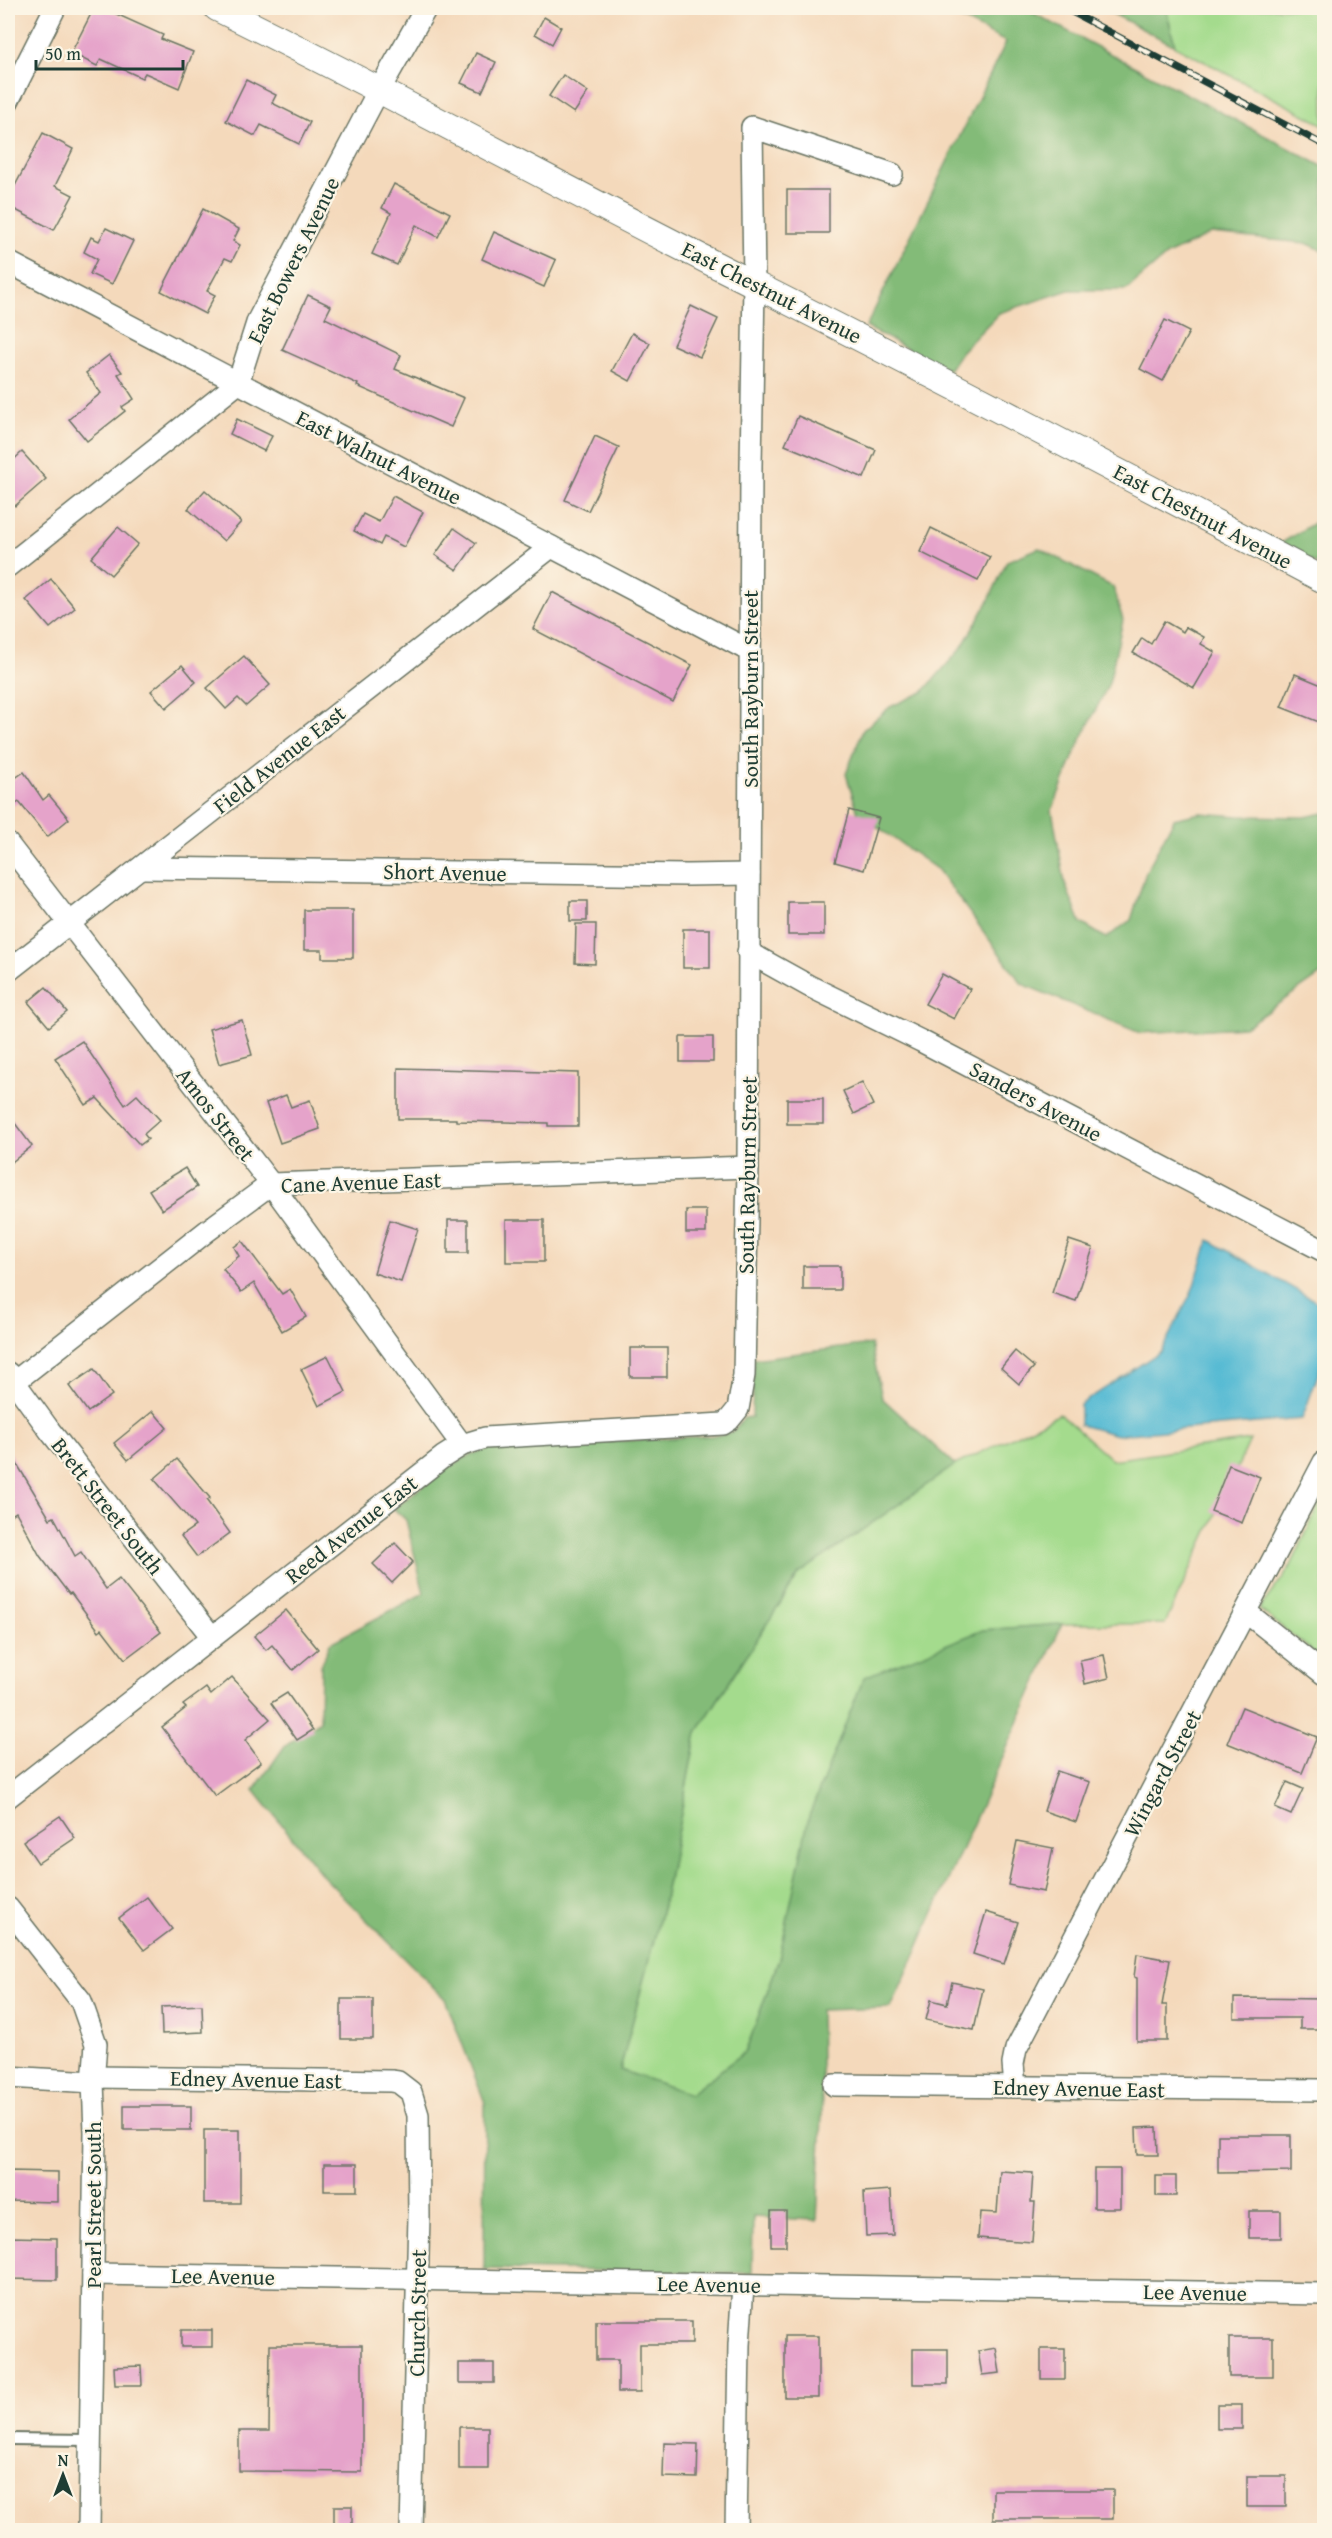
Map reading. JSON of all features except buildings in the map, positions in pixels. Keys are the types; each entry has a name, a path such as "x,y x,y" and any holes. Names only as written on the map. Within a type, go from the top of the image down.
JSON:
{"street":[{"path":"8,101 56,8"},
{"name":"East Chestnut Avenue","path":"217,8 380,89 964,390 1324,580"},
{"name":"East Bowers Avenue","path":"238,383 258,320 380,89 426,8"},
{"name":"South Rayburn Street","path":"741,1397 744,1375 748,1167 754,283 752,127 892,174"},
{"name":"East Walnut Avenue","path":"8,262 750,651"},
{"path":"8,566 238,383"},
{"name":"Field Avenue East","path":"8,971 551,547"},
{"name":"Amos Street","path":"8,844 271,1184 462,1445"},
{"name":"Short Avenue","path":"141,868 687,875 749,873"},
{"name":"Sanders Avenue","path":"748,952 809,986 921,1041 1324,1251"},
{"name":"Cane Avenue East","path":"10,1381 271,1184 748,1167"},
{"name":"Brett Street South","path":"10,1381 212,1637"},
{"name":"Reed Avenue East","path":"8,1797 443,1457 462,1445 485,1438 723,1424 738,1409 741,1397"},
{"name":"Wingard Street","path":"1015,2087 1013,2064 1016,2049 1324,1462"},
{"path":"1246,1612 1324,1674"},
{"name":"Pearl Street South","path":"8,1908 81,2001 96,2044 93,2079 95,2132 89,2530"},
{"name":"Edney Avenue East","path":"8,2077 391,2080 407,2088 413,2096"},
{"name":"Edney Avenue East","path":"834,2085 1324,2090"},
{"name":"Church Street","path":"411,2530 418,2115 413,2096"},
{"name":"Lee Avenue","path":"93,2274 1324,2294"},
{"path":"736,2530 739,2345 743,2285"}],"lane":[{"path":"8,2439 91,2440"}],"green space":[{"path":"940,8 1024,8 1324,167 1324,251 1306,243 1211,234 1167,255 1126,290 1069,290 999,313 961,352 949,370 866,327 1006,42"},
{"path":"1102,8 1166,8 1175,46"},
{"path":"1166,8 1324,8 1324,125 1175,46"},
{"path":"1324,516 1324,568 1280,544 1322,518"},
{"path":"1039,548 1113,587 1123,620 1109,683 1077,748 1052,810 1065,884 1081,923 1106,938 1131,920 1146,872 1174,819 1200,813 1305,817 1324,813 1324,972 1245,1027 1140,1033 1022,984 938,870 858,813 846,774 863,730 890,707 923,692 962,647 987,604 1007,561"},
{"path":"871,1344 882,1398 955,1465 799,1574 697,1732 663,1905 620,2070 690,2094 746,2051 779,1959 809,1816 864,1677 983,1630 1062,1624 891,2008 820,2010 822,2115 817,2220 753,2217 752,2273 484,2269 485,2103 445,1999 324,1877 254,1790 284,1747 320,1721 321,1666 330,1643 424,1593 406,1520 394,1509 438,1474 487,1449 723,1435 733,1431 744,1418 752,1417 754,1359"},
{"path":"1060,1414 1112,1460 1250,1440 1165,1624 1062,1624 983,1630 779,1959 746,2051 690,2094 620,2070 663,1905 697,1732 799,1574 955,1465"},
{"path":"1324,1494 1324,1660 1259,1609 1290,1568"}],"water":[{"path":"1209,1240 1324,1306 1324,1358 1302,1419 1117,1435 1080,1425 1080,1405 1161,1351 1191,1294"}],"railway":[{"path":"1064,8 1324,145"}]}
